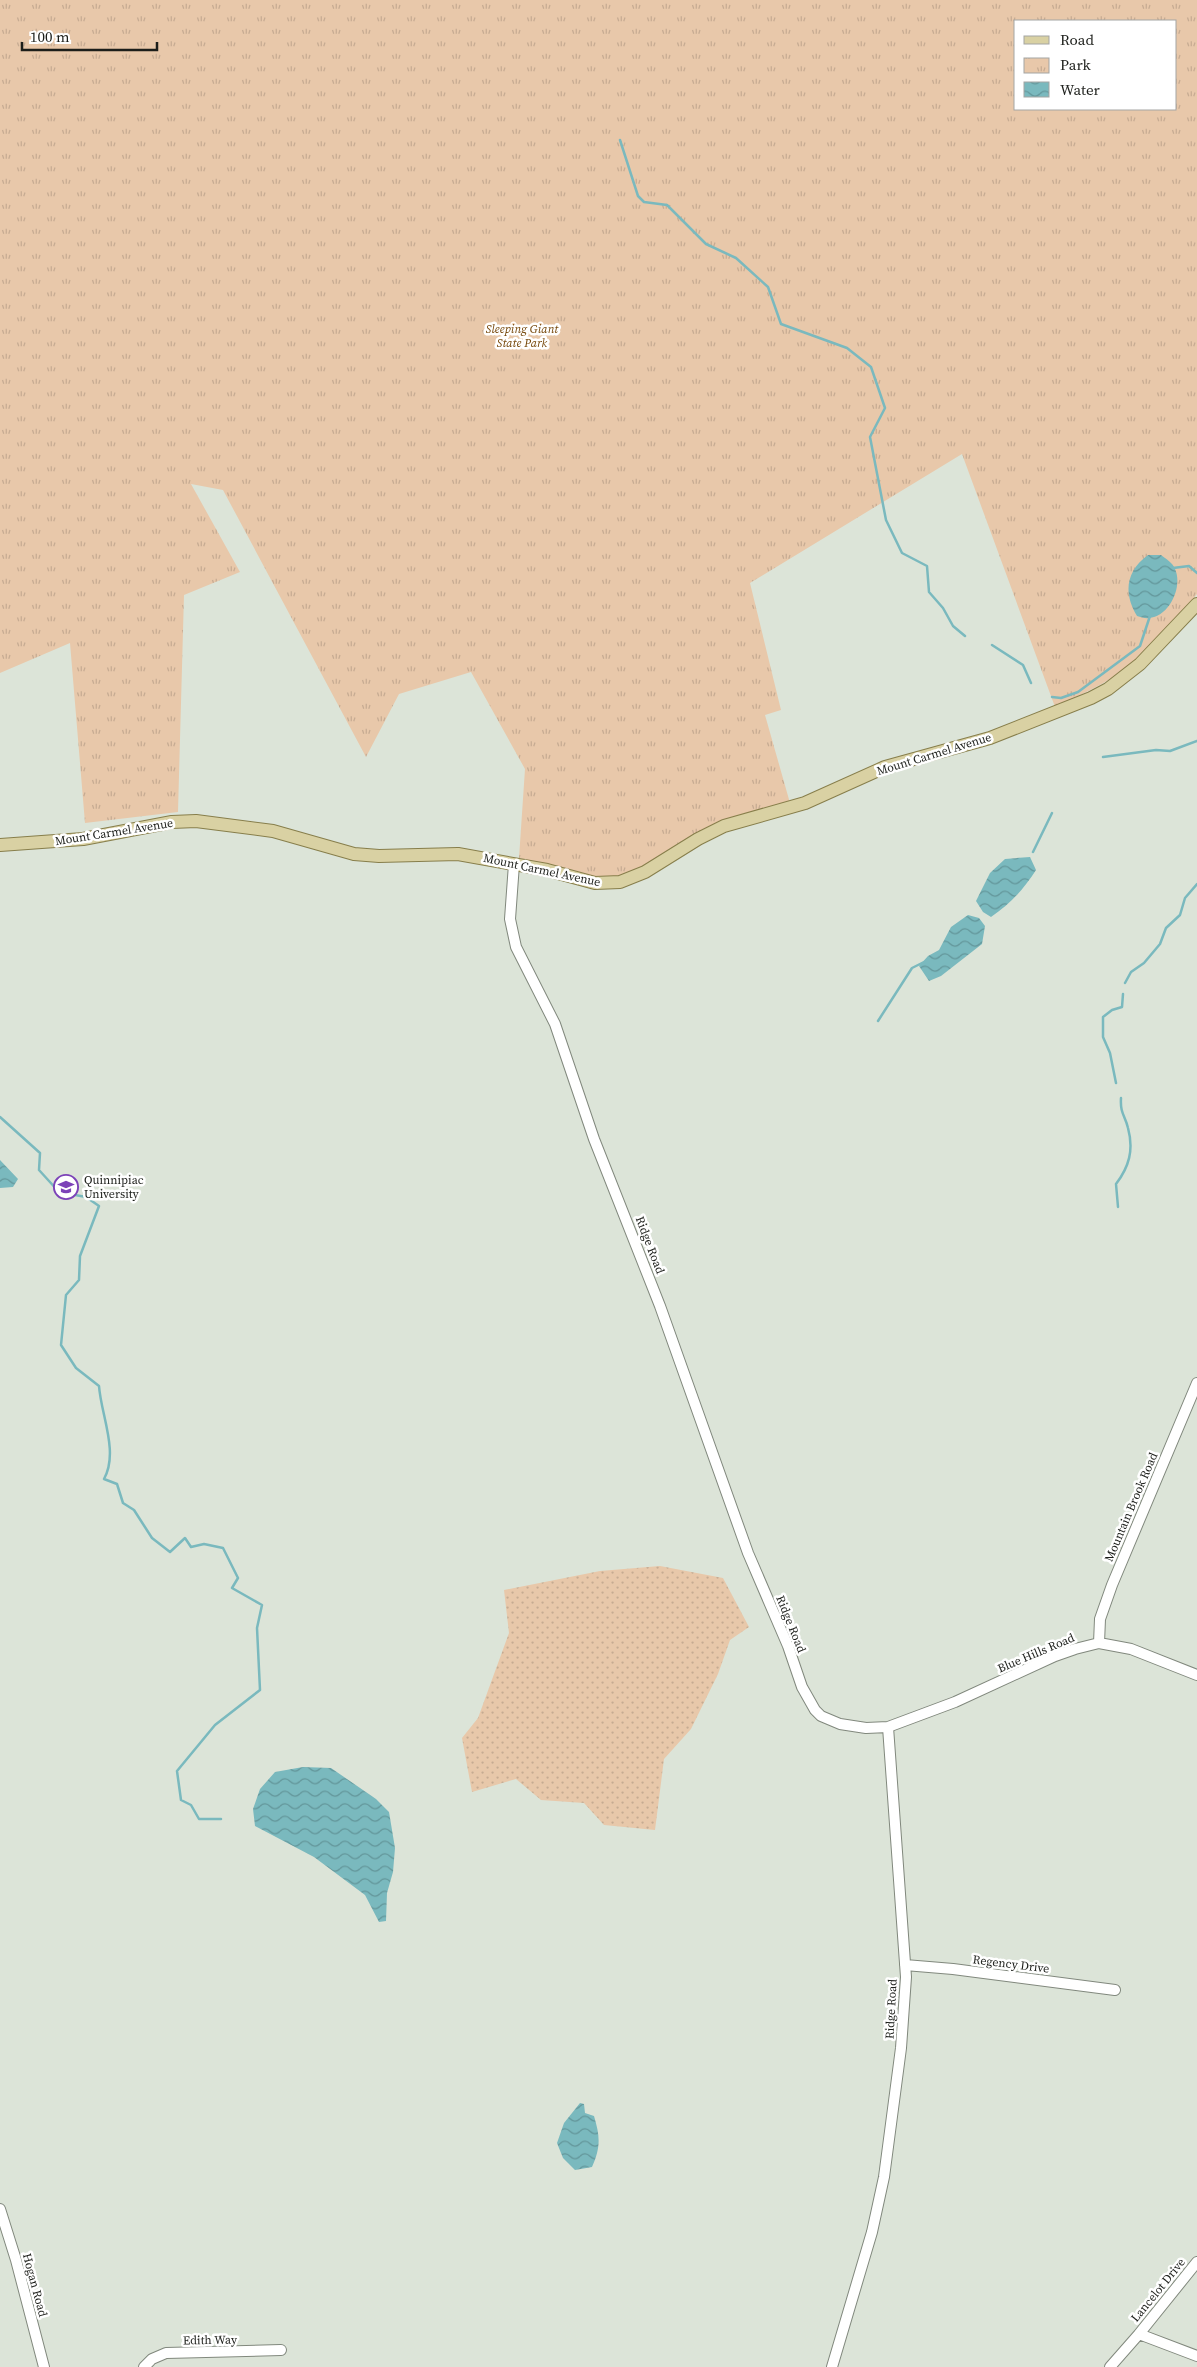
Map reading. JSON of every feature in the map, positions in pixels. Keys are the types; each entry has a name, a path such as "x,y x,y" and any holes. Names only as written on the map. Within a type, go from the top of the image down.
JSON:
{"main road":[{"name":"Mount Carmel Avenue","path":"0,845 83,839 184,821 264,829 367,856 449,853 514,864 594,883 620,882 645,872 698,839 724,826 805,803 885,767 972,744 1091,698 1108,689 1140,664 1197,604"}],"street":[{"name":"Ridge Road","path":"514,864 510,919 516,947 555,1024 594,1139 660,1306 736,1520 788,1646 802,1687 815,1710 833,1722 866,1728 888,1728 905,1965 905,1997 901,2048 884,2177 872,2232 832,2367"},
{"name":"Mountain Brook Road","path":"1099,1643 1100,1619 1112,1585 1197,1383"},
{"name":"Blue Hills Road","path":"888,1728 955,1702 1055,1656 1099,1643 1131,1649 1197,1675"},
{"name":"Regency Drive","path":"905,1965 953,1969 1115,1990"},
{"name":"Hogan Road","path":"0,2210 16,2260 44,2367"},
{"name":"Lancelot Drive","path":"1110,2367 1197,2262"},
{"name":"Lancelot Drive","path":"1139,2334 1197,2356"},
{"name":"Edith Way","path":"144,2367 152,2359 166,2354 281,2350"}],"green space":[{"name":"Sleeping Giant State Park","path":"0,0 1197,0 1197,594 1148,650 1129,666 1102,684 1055,707 962,454 750,583 781,710 765,715 790,803 722,820 636,871 612,878 596,878 519,858 525,769 471,672 399,694 366,757 223,490 191,484 240,572 184,595 178,812 85,823 70,643 0,673"},
{"path":"660,1566 723,1578 749,1627 730,1640 718,1674 691,1729 664,1759 655,1830 604,1825 584,1803 541,1800 516,1779 472,1792 462,1738 478,1718 509,1633 504,1590 600,1571"}],"water":[{"path":"1148,555 1161,555 1171,563 1177,576 1177,584 1169,606 1156,616 1146,618 1137,616 1130,599 1129,583 1135,568"},
{"path":"1030,857 1036,870 1027,884 991,917 983,912 976,901 990,873 1005,859"},
{"path":"968,915 979,918 985,926 982,944 941,976 929,981 919,966 928,956 939,950 951,927"},
{"path":"0,1160 18,1179 13,1187 0,1188"},
{"path":"303,1767 331,1768 376,1799 389,1812 395,1848 393,1872 387,1893 386,1921 379,1922 365,1895 314,1857 255,1826 253,1809 260,1789 275,1772"},
{"path":"580,2103 584,2104 585,2113 594,2116 599,2142 592,2167 575,2170 563,2158 557,2143 564,2123"}],"waterway":[{"path":"620,140 638,196 644,202 667,205 706,244 736,258 768,287 781,324 847,348 871,367 885,408 870,437 886,520 902,553 927,566 929,592 943,608 953,626 965,636"},
{"path":"1173,568 1189,566 1197,573"},
{"path":"1052,697 1061,698 1078,692 1140,646 1150,616"},
{"path":"992,645 1023,665 1031,683"},
{"path":"1103,757 1156,750 1170,751 1197,741"},
{"path":"1033,852 1052,813"},
{"path":"1125,983 1131,972 1144,963 1160,944 1166,928 1180,915 1185,898 1197,884"},
{"path":"878,1021 912,968 924,962"},
{"path":"1116,1083 1110,1053 1103,1037 1103,1017 1112,1010 1122,1007 1123,994"},
{"path":"1118,1207 1116,1184 1127,1165 1130,1151 1130,1136 1121,1108 1121,1098"},
{"path":"0,1117 40,1153 39,1170 59,1192 86,1197 99,1206 80,1256 79,1280 66,1295 61,1345 76,1368 99,1386 110,1445 110,1457 104,1479 117,1484 123,1503 134,1510 152,1538 170,1552 185,1538 191,1547 204,1544 223,1548 238,1578 232,1588 262,1605 257,1628 260,1690 215,1725 177,1771 181,1800 191,1805 199,1819 221,1819"}],"place":[{"name":"Quinnipiac University","path":"66,1187"}]}
